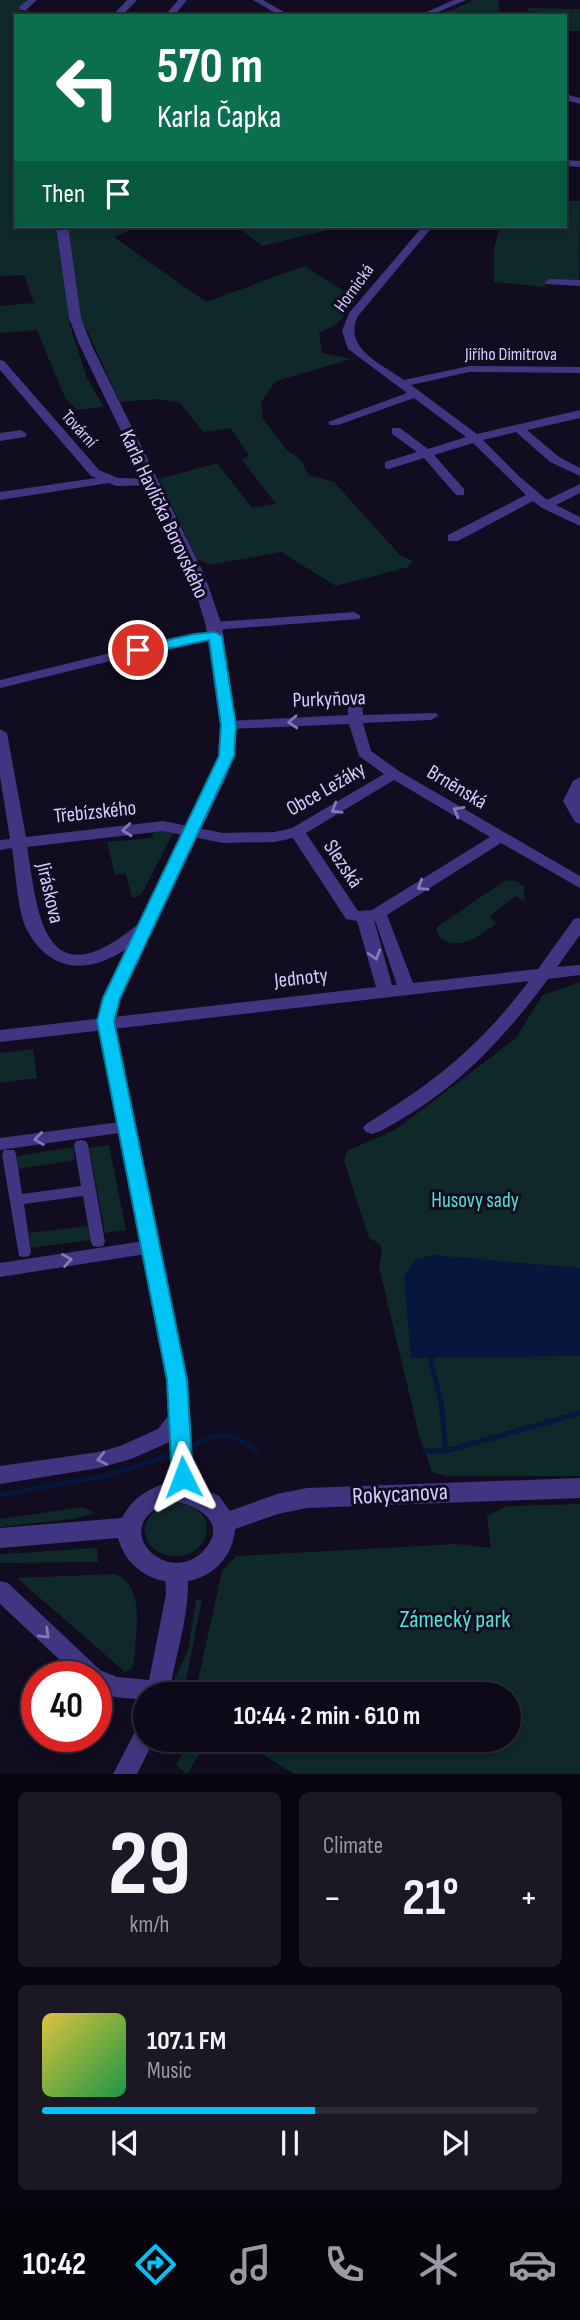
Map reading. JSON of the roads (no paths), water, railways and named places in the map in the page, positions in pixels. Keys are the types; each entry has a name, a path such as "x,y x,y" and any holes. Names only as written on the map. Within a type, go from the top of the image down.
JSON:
{"street":[{"path":"23,8 33,0"},
{"path":"119,14 132,0"},
{"path":"171,14 183,0"},
{"path":"257,0 283,14"},
{"path":"426,14 462,0"},
{"name":"Karla Havlíčka Borovského","path":"62,228 75,318 90,356 198,576 214,631 229,725 226,756 194,832 111,998 106,1021 177,1380 183,1466 182,1491"},
{"path":"410,228 410,244"},
{"name":"Hornická","path":"426,228 410,244 347,325 347,337 352,347 475,438 546,505 580,523"},
{"path":"550,282 580,283"},
{"name":"Tovární","path":"0,363 13,387 95,473 107,480"},
{"name":"Jiřího Dimitrova","path":"402,384 469,369 578,374"},
{"path":"334,422 415,394"},
{"path":"389,465 475,438 580,414"},
{"path":"518,428 542,450 570,469 580,472"},
{"path":"396,431 427,454 460,492"},
{"path":"0,437 21,434"},
{"path":"0,496 107,480 151,482"},
{"path":"546,505 580,488"},
{"path":"453,538 535,495"},
{"path":"0,684 214,631 354,615"},
{"name":"Brněnská","path":"355,698 358,736 364,753 394,774 580,883"},
{"name":"Purkyňova","path":"229,725 431,716"},
{"name":"Jiráskova","path":"0,733 33,926 41,940 62,958 92,961 112,953 146,926"},
{"name":"Obce Ležáky","path":"194,832 254,839 297,832 394,774"},
{"path":"580,781 571,801 580,819"},
{"name":"Třebízského","path":"0,845 163,826 194,832"},
{"name":"Slezská","path":"297,832 352,915 371,916 384,923 407,989"},
{"path":"371,916 501,837"},
{"name":"Slezská","path":"371,916 386,992"},
{"path":"372,1128 440,1086 492,1040 544,976 580,923"},
{"name":"Jednoty","path":"0,1036 106,1021 544,976 580,970"},
{"path":"24,1252 5,1149 127,1126"},
{"path":"81,1144 98,1242"},
{"path":"16,1200 89,1190"},
{"path":"0,1270 151,1247"},
{"path":"0,1475 99,1460 124,1453 180,1427"},
{"name":"Rokycanova","path":"224,1523 277,1504 307,1499 580,1488"},
{"path":"182,1491 209,1500 224,1523 223,1543 217,1552 200,1566 176,1572 164,1571 144,1562 131,1546 129,1527 137,1510 152,1497 182,1491"},
{"path":"0,1538 129,1527"},
{"path":"160,1682 177,1594 176,1572"},
{"path":"0,1590 77,1661"},
{"path":"112,1686 133,1689"},
{"path":"125,1774 136,1752"}],"water":[{"path":"432,1255 580,1268 580,1356 411,1358 404,1277 415,1260"}],"waterway":[{"path":"433,1357 430,1358 441,1402 446,1451"},
{"path":"446,1451 580,1413"},
{"path":"187,1448 223,1435 238,1439 256,1451"},
{"path":"425,1451 446,1451"},
{"path":"0,1495 109,1475 172,1454"}],"park label":[{"name":"Husovy sady","path":"475,1200"},
{"name":"Zámecký park","path":"455,1619"}]}
